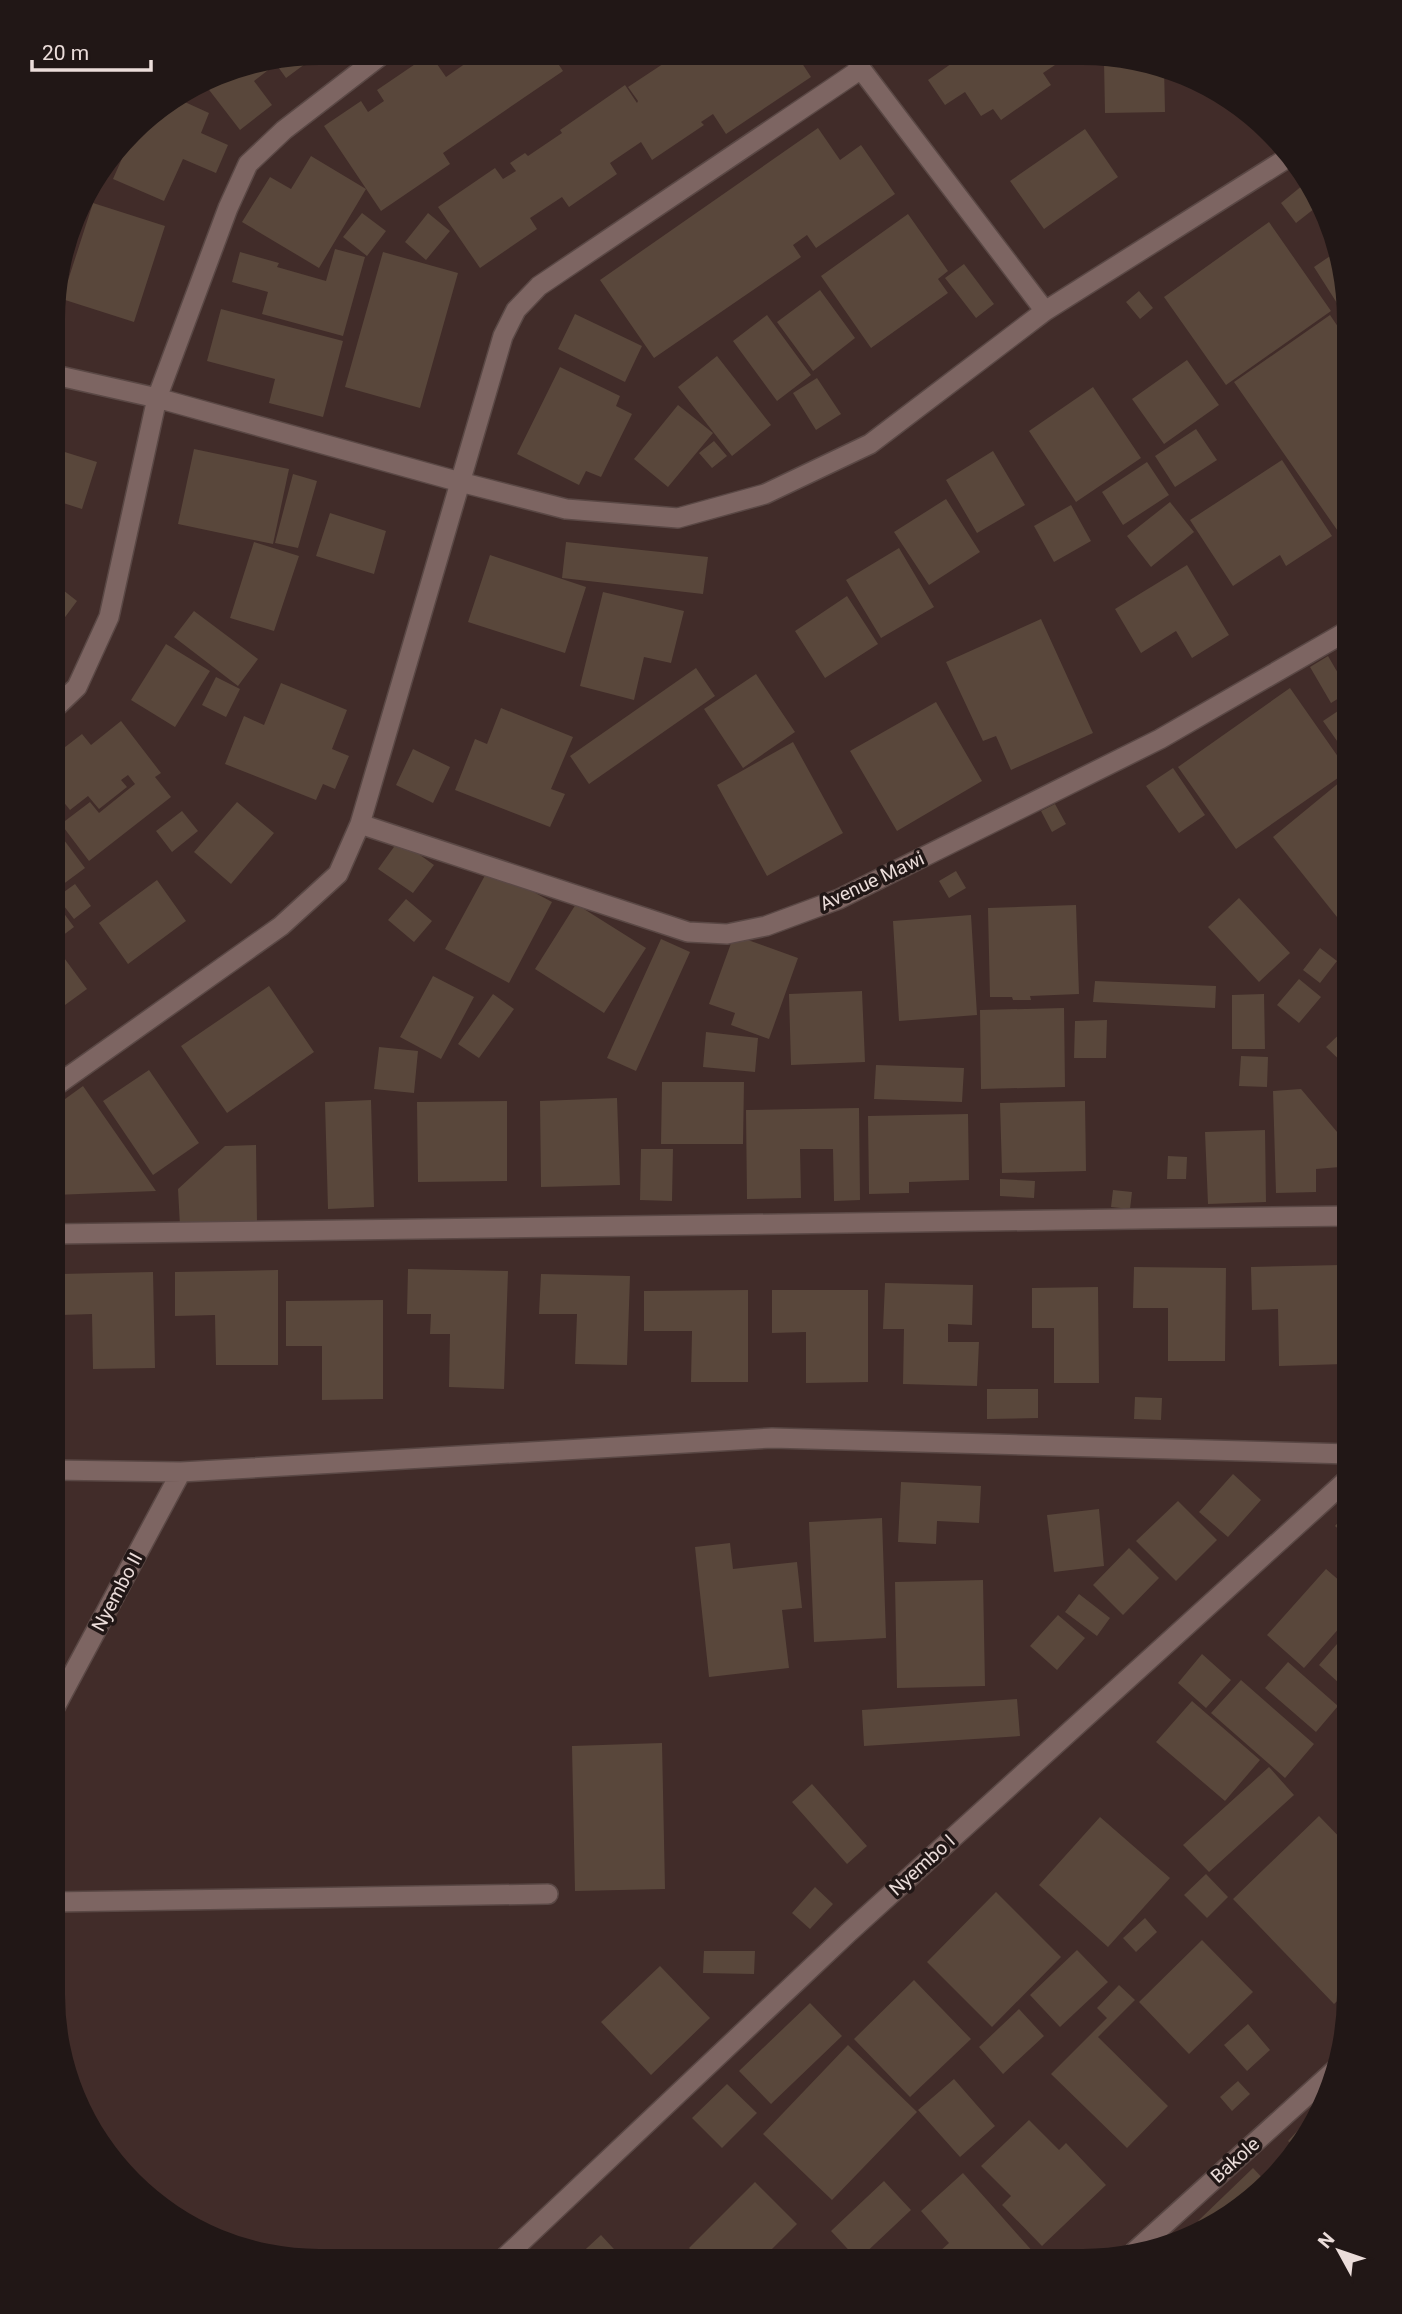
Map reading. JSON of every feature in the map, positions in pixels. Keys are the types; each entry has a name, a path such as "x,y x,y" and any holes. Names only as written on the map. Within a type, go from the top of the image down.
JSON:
{"street":[{"path":"65,698 77,687 109,617 157,398 228,208 248,164 284,130 368,65"},
{"path":"65,1079 281,926 338,874 360,824 503,336 516,310 539,286 853,65"},
{"path":"859,65 1045,311"},
{"path":"65,377 157,398 566,509 678,518 765,494 870,444 1045,311 1282,161"},
{"name":"Avenue Mawi","path":"360,824 688,932 727,934 766,926 839,899 1160,739 1337,637"},
{"path":"65,1234 1337,1216"},
{"path":"65,1470 181,1472 772,1438 1337,1454"},
{"name":"Nyembo II","path":"65,1689 181,1472"},
{"name":"Nyembo I","path":"514,2249 848,1933 1337,1489"},
{"path":"65,1902 548,1894"},
{"name":"Bakole","path":"1145,2242 1322,2081"}],"building":[{"path":"304,65 286,78 279,68"},
{"path":"414,65 438,65 446,77 463,65 559,65 563,71 443,153 450,164 381,211 324,126 361,101 368,112 384,101 377,90"},
{"path":"661,65 803,65 811,77 726,134 713,114 701,122 704,125 652,160 641,142 610,163 617,174 569,207 562,197 530,218 537,229 480,268 438,207 495,168 503,179 516,171 510,163 525,153 528,156 562,133 560,130 625,85 637,103 628,87"},
{"path":"949,65 1055,65 1043,73 1051,85 1001,120 993,109 981,116 965,92 945,105 928,80"},
{"path":"1104,66 1164,78 1165,112 1105,113"},
{"path":"268,70 254,81 272,105 240,130 209,90 237,78"},
{"path":"186,103 209,113 201,133 228,145 216,173 183,159 164,201 113,179 122,158 139,139 164,117"},
{"path":"818,128 840,160 861,145 895,194 816,248 807,235 793,245 801,257 654,358 600,280"},
{"path":"1085,129 1118,177 1044,229 1010,181"},
{"path":"311,156 366,189 319,268 242,222 270,177 291,189"},
{"path":"1300,187 1312,210 1296,223 1281,203"},
{"path":"93,203 165,226 134,322 65,300 68,280"},
{"path":"362,213 386,231 367,256 343,237"},
{"path":"428,213 450,231 426,260 405,242"},
{"path":"908,214 948,271 938,279 948,293 871,348 821,276"},
{"path":"1269,222 1331,311 1226,385 1164,297"},
{"path":"335,249 365,257 343,336 262,314 268,292 232,282 240,252 279,263 277,267 326,281"},
{"path":"383,252 458,273 420,408 345,387"},
{"path":"1330,256 1337,303 1314,267"},
{"path":"964,264 994,304 976,318 945,278"},
{"path":"820,290 855,338 813,371 777,322"},
{"path":"1139,291 1153,308 1140,319 1126,302"},
{"path":"221,309 343,341 323,417 269,403 275,379 207,361"},
{"path":"575,314 642,346 625,382 558,349"},
{"path":"767,315 811,375 777,401 733,341"},
{"path":"1330,315 1337,325 1337,530 1234,382"},
{"path":"717,356 771,425 732,456 678,387"},
{"path":"1187,360 1219,405 1164,444 1132,399"},
{"path":"560,367 620,396 616,406 632,414 601,477 586,471 579,485 517,454"},
{"path":"817,378 841,414 816,430 793,393"},
{"path":"1093,387 1141,458 1076,502 1029,431"},
{"path":"678,405 713,433 668,487 634,459"},
{"path":"1196,429 1217,460 1175,487 1155,456"},
{"path":"714,441 727,456 712,468 699,453"},
{"path":"194,449 289,469 273,544 178,524"},
{"path":"993,451 1025,505 977,533 946,480"},
{"path":"65,452 97,462 82,509 65,504"},
{"path":"1282,460 1332,536 1286,566 1280,555 1233,586 1190,520"},
{"path":"1147,462 1169,495 1123,525 1102,492"},
{"path":"293,474 317,481 298,548 275,543"},
{"path":"946,499 980,552 929,585 894,532"},
{"path":"1170,502 1194,532 1151,567 1127,536"},
{"path":"1071,505 1091,541 1054,562 1034,526"},
{"path":"330,513 386,531 374,574 316,556"},
{"path":"254,542 299,556 274,631 230,618"},
{"path":"566,542 708,557 703,594 562,578"},
{"path":"899,548 934,607 881,638 846,580"},
{"path":"490,555 586,587 565,653 468,622"},
{"path":"1187,565 1229,635 1192,658 1176,631 1141,653 1115,609"},
{"path":"65,592 77,601 65,617"},
{"path":"603,592 684,611 671,663 644,657 634,700 580,686"},
{"path":"847,596 878,644 825,678 795,631"},
{"path":"194,611 258,659 238,686 174,637"},
{"path":"1041,619 1093,733 1011,770 996,736 983,741 946,662"},
{"path":"166,644 210,671 175,727 131,700"},
{"path":"1328,656 1337,671 1337,699 1331,703 1310,667"},
{"path":"696,668 715,696 589,784 570,756"},
{"path":"756,674 795,732 743,768 704,709"},
{"path":"216,677 240,689 226,717 202,705"},
{"path":"281,683 347,710 332,749 349,756 335,789 323,784 316,800 225,764 244,716 264,725"},
{"path":"1290,688 1337,755 1337,779 1236,849 1178,767"},
{"path":"936,702 982,781 897,831 850,751"},
{"path":"501,708 573,737 551,789 565,794 550,827 455,790 475,739 487,744"},
{"path":"1337,712 1337,741 1323,721"},
{"path":"121,721 161,773 155,777 171,797 89,861 65,829 65,821 90,802 99,813 135,784 128,775 121,780 127,787 99,809 88,796 70,810 65,804 65,747 82,734 91,745"},
{"path":"793,742 843,833 767,876 717,785"},
{"path":"413,749 450,767 433,803 396,785"},
{"path":"1173,768 1205,815 1179,833 1146,786"},
{"path":"1337,784 1337,917 1273,837"},
{"path":"237,802 274,833 231,884 194,852"},
{"path":"1055,804 1066,824 1052,832 1041,811"},
{"path":"182,811 198,831 172,852 156,831"},
{"path":"399,840 434,865 413,893 378,869"},
{"path":"65,841 85,868 65,883"},
{"path":"489,868 552,902 509,983 445,949"},
{"path":"956,871 966,888 949,898 939,881"},
{"path":"157,880 186,921 128,964 99,923"},
{"path":"75,884 91,906 74,919 65,907 65,891"},
{"path":"1239,898 1290,953 1259,982 1208,927"},
{"path":"406,899 432,921 414,942 388,920"},
{"path":"576,904 646,948 604,1013 535,969"},
{"path":"1076,905 1079,994 1030,996 1031,1000 990,997 988,908"},
{"path":"65,915 74,927 65,934"},
{"path":"971,915 977,1015 899,1021 893,921"},
{"path":"734,935 798,958 769,1039 731,1025 735,1013 709,1004"},
{"path":"661,939 690,952 636,1071 607,1058"},
{"path":"1320,948 1337,961 1320,983 1303,970"},
{"path":"65,959 87,989 65,1005"},
{"path":"433,976 474,997 441,1059 400,1037"},
{"path":"1299,979 1321,997 1299,1023 1277,1005"},
{"path":"1095,981 1216,986 1215,1008 1093,1002"},
{"path":"269,986 314,1052 227,1113 181,1046"},
{"path":"862,991 865,1062 791,1065 789,994"},
{"path":"493,994 514,1009 479,1058 458,1044"},
{"path":"1264,994 1265,1049 1232,1049 1232,995"},
{"path":"1064,1008 1065,1087 981,1089 980,1010"},
{"path":"1107,1020 1106,1058 1074,1058 1075,1021"},
{"path":"706,1032 758,1038 755,1072 703,1067"},
{"path":"1337,1036 1337,1058 1326,1047"},
{"path":"379,1047 418,1051 414,1093 374,1089"},
{"path":"1241,1056 1268,1057 1267,1087 1239,1086"},
{"path":"876,1065 964,1068 962,1102 874,1099"},
{"path":"149,1070 199,1143 153,1175 103,1101"},
{"path":"662,1082 744,1082 743,1144 661,1144"},
{"path":"83,1086 156,1191 65,1195 65,1099"},
{"path":"1301,1089 1337,1132 1337,1167 1316,1169 1316,1192 1276,1193 1273,1091"},
{"path":"617,1098 620,1185 541,1187 540,1101"},
{"path":"371,1100 374,1207 328,1209 325,1102"},
{"path":"507,1101 507,1181 418,1182 417,1102"},
{"path":"1085,1101 1086,1171 1002,1173 1000,1103"},
{"path":"859,1108 860,1200 834,1201 833,1149 800,1149 801,1198 747,1199 746,1110"},
{"path":"968,1114 969,1180 909,1182 909,1193 869,1194 868,1116"},
{"path":"1265,1130 1266,1202 1208,1204 1205,1132"},
{"path":"256,1145 257,1224 180,1226 178,1189 225,1146"},
{"path":"641,1149 673,1149 672,1201 640,1200"},
{"path":"1168,1156 1187,1157 1186,1179 1167,1179"},
{"path":"1000,1179 1035,1181 1034,1198 1000,1196"},
{"path":"1113,1190 1132,1192 1130,1209 1111,1207"},
{"path":"1337,1265 1337,1364 1279,1366 1278,1309 1252,1310 1251,1267"},
{"path":"1134,1267 1226,1268 1225,1361 1168,1361 1168,1308 1133,1308"},
{"path":"408,1269 508,1271 504,1389 449,1387 450,1334 430,1334 431,1314 407,1314"},
{"path":"278,1270 278,1365 216,1365 215,1315 175,1316 175,1272"},
{"path":"153,1272 155,1368 93,1369 92,1314 65,1315 65,1274"},
{"path":"541,1274 630,1276 627,1365 575,1364 577,1314 539,1314"},
{"path":"885,1283 973,1285 972,1325 948,1324 948,1342 979,1342 977,1386 903,1384 904,1329 883,1329"},
{"path":"1098,1287 1099,1383 1054,1383 1054,1328 1032,1328 1032,1288"},
{"path":"748,1290 748,1382 691,1382 692,1331 644,1331 644,1291"},
{"path":"772,1290 868,1290 868,1382 806,1383 806,1332 772,1333"},
{"path":"383,1300 383,1399 322,1400 322,1346 286,1346 286,1301"},
{"path":"987,1389 1038,1389 1038,1418 987,1419"},
{"path":"1135,1397 1162,1398 1161,1420 1134,1419"},
{"path":"1233,1474 1261,1500 1228,1537 1199,1512"},
{"path":"901,1482 981,1486 979,1523 937,1521 936,1544 898,1542"},
{"path":"1178,1501 1217,1540 1176,1581 1136,1541"},
{"path":"1099,1509 1104,1566 1054,1572 1047,1515"},
{"path":"882,1518 886,1638 814,1642 809,1522"},
{"path":"730,1543 733,1569 797,1562 802,1608 782,1610 789,1668 709,1677 695,1547"},
{"path":"1129,1548 1159,1578 1123,1615 1093,1585"},
{"path":"1326,1569 1337,1579 1337,1631 1304,1668 1267,1635"},
{"path":"983,1580 985,1686 897,1688 895,1582"},
{"path":"1079,1594 1110,1618 1097,1636 1065,1612"},
{"path":"1058,1615 1085,1638 1057,1670 1030,1646"},
{"path":"1337,1644 1337,1681 1319,1665"},
{"path":"1202,1654 1231,1680 1206,1708 1178,1683"},
{"path":"1288,1662 1337,1707 1316,1732 1265,1688"},
{"path":"1241,1680 1314,1744 1285,1778 1211,1713"},
{"path":"1017,1699 1020,1736 864,1746 862,1710"},
{"path":"1192,1701 1260,1760 1225,1801 1156,1742"},
{"path":"662,1743 665,1889 575,1891 572,1746"},
{"path":"1269,1767 1294,1795 1209,1872 1183,1845"},
{"path":"812,1784 867,1846 847,1864 792,1802"},
{"path":"1319,1816 1337,1835 1337,2001 1334,2004 1233,1899"},
{"path":"1100,1817 1170,1878 1108,1947 1039,1885"},
{"path":"1206,1874 1228,1897 1207,1918 1184,1895"},
{"path":"815,1887 833,1904 810,1929 792,1913"},
{"path":"996,1892 1061,1957 992,2027 927,1962"},
{"path":"1145,1918 1157,1932 1136,1952 1123,1938"},
{"path":"1202,1940 1253,1992 1189,2054 1139,2002"},
{"path":"1077,1950 1108,1982 1060,2027 1030,1995"},
{"path":"704,1951 755,1951 754,1974 703,1973"},
{"path":"660,1966 710,2018 651,2075 601,2022"},
{"path":"914,1980 971,2039 910,2097 854,2039"},
{"path":"1119,1985 1135,2000 1098,2037 1168,2106 1127,2148 1051,2074 1107,2018 1097,2008"},
{"path":"810,2003 842,2036 771,2104 739,2071"},
{"path":"1019,2009 1044,2036 1003,2074 979,2047"},
{"path":"1248,2024 1270,2050 1247,2071 1224,2045"},
{"path":"848,2045 917,2112 832,2200 763,2134"},
{"path":"954,2079 995,2126 960,2157 918,2110"},
{"path":"1238,2081 1250,2094 1232,2111 1220,2097"},
{"path":"727,2084 757,2113 722,2148 692,2118"},
{"path":"1029,2120 1059,2150 1066,2143 1106,2185 1042,2246 1002,2205 1011,2196 981,2166"},
{"path":"1253,2168 1261,2177 1238,2197 1198,2221"},
{"path":"963,2173 1031,2249 942,2249 949,2243 921,2211"},
{"path":"884,2181 911,2210 870,2249 848,2249 831,2231"},
{"path":"755,2182 797,2224 772,2249 689,2248"},
{"path":"601,2235 614,2249 586,2249"}]}
